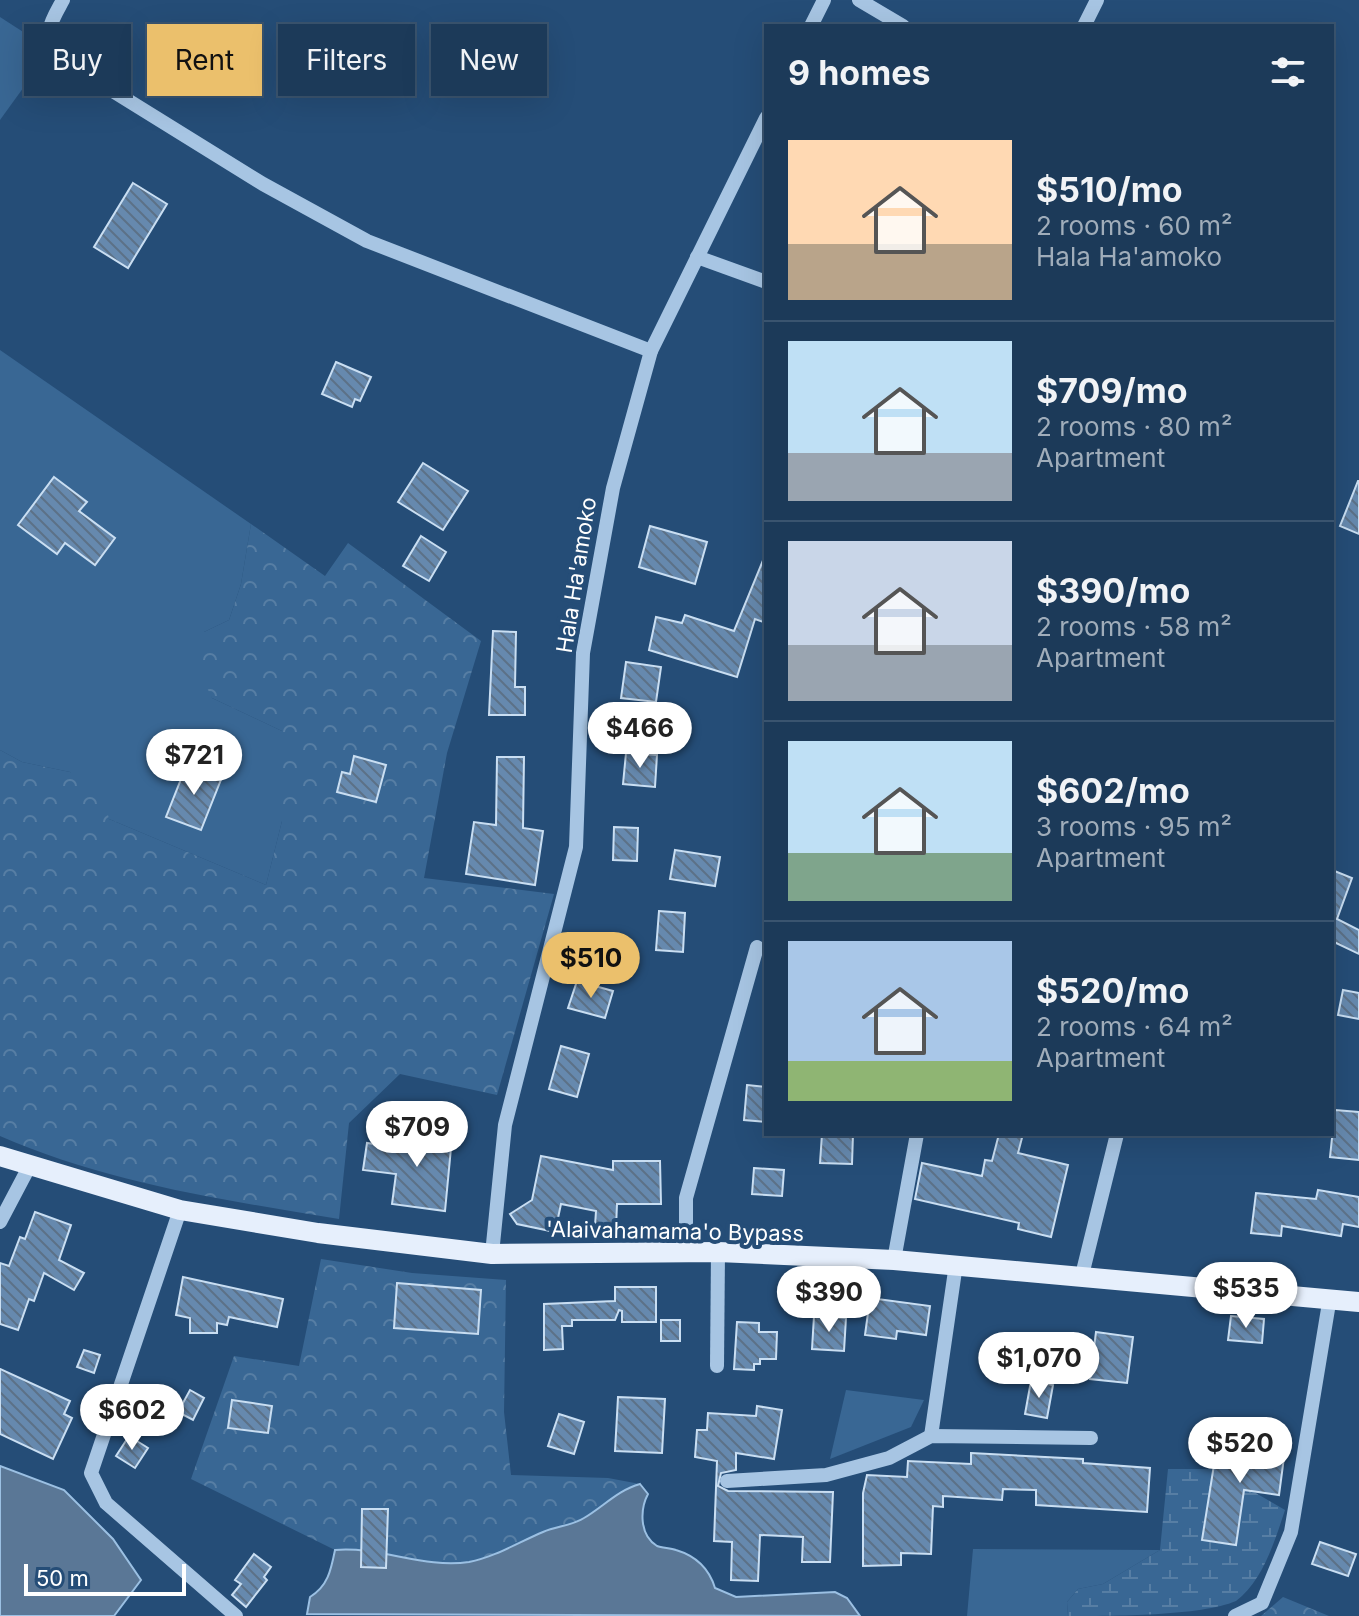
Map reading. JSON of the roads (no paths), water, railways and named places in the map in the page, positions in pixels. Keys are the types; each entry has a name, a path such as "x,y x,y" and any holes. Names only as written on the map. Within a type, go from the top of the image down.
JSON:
{"main road":[{"name":"'Alaivahamama'o Bypass","path":"0,1156 180,1210 318,1233 492,1254 718,1252 894,1260 1359,1302"}],"street":[{"path":"63,0 47,33 48,45 58,57 263,184 367,241 651,351"},
{"path":"812,24 824,0"},
{"path":"859,0 900,24"},
{"path":"1085,24 1097,0"},
{"name":"Hala Ha'amoko","path":"492,1254 505,1125 576,847 583,653 613,488 651,351 764,122"},
{"path":"697,257 764,281"},
{"path":"686,1252 686,1198 757,947"},
{"path":"894,1260 917,1136"},
{"path":"1082,1275 1117,1136"},
{"path":"0,1222 29,1167"},
{"path":"180,1210 91,1473 106,1503 236,1616"},
{"path":"717,1366 718,1252"},
{"path":"931,1436 956,1264"},
{"path":"1235,1616 1262,1603 1291,1532 1330,1297"},
{"path":"727,1481 826,1475 889,1458 931,1436 1091,1438"}]}
